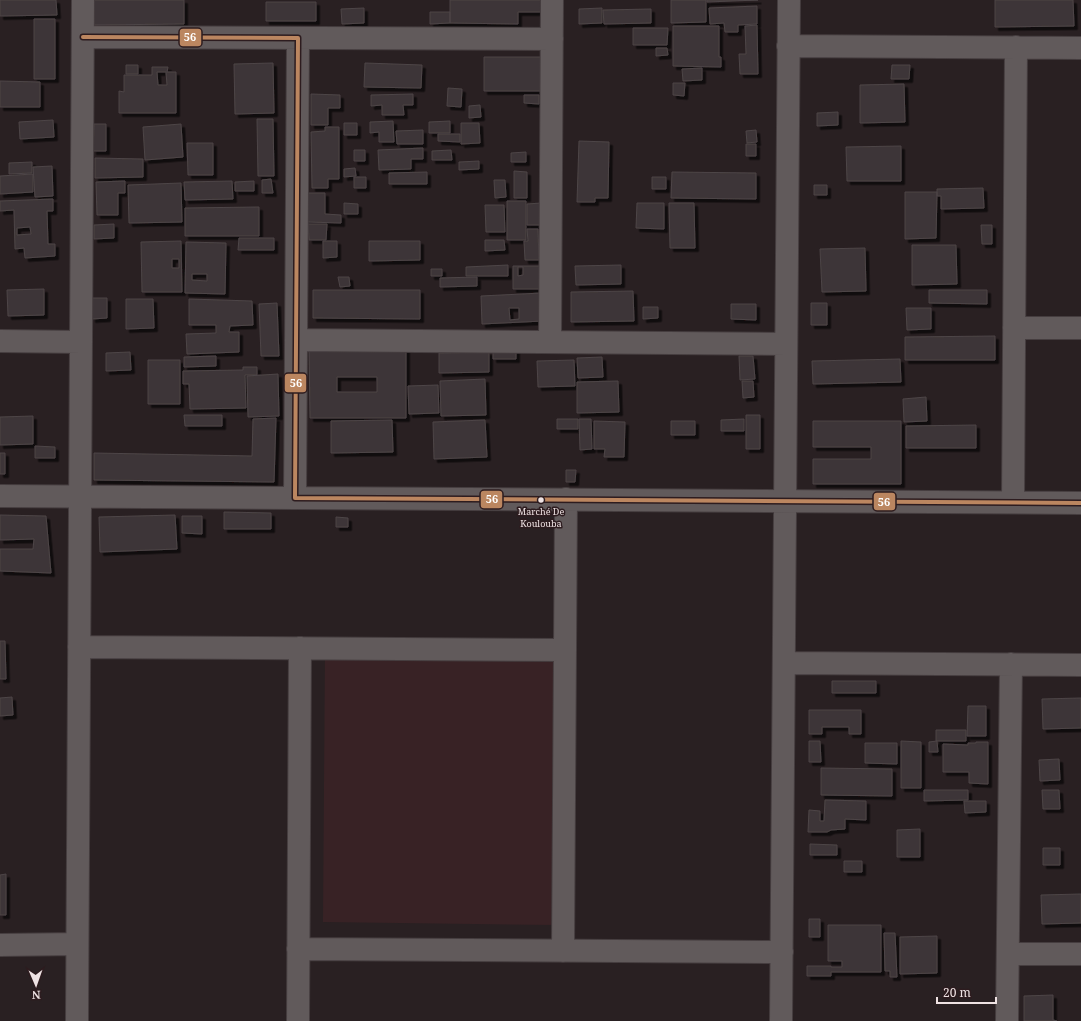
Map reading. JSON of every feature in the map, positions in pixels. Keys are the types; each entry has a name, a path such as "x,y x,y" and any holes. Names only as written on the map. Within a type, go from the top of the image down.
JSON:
{"street":[{"path":"76,1021 83,0"},
{"path":"550,342 552,0"},
{"path":"781,1021 789,0"},
{"path":"83,37 552,38"},
{"path":"295,498 298,38"},
{"path":"788,46 1081,48"},
{"path":"1013,502 1016,47"},
{"path":"1014,328 1081,328"},
{"path":"296,340 786,344"},
{"path":"0,341 81,342"},
{"path":"0,496 1081,503"},
{"path":"563,951 566,499"},
{"path":"79,647 565,650"},
{"path":"298,1021 300,648"},
{"path":"784,663 1081,665"},
{"path":"1007,1021 1011,664"},
{"path":"0,945 77,944"},
{"path":"298,949 782,952"},
{"path":"1008,954 1081,954"}],"shaded area":[{"path":"325,650 558,657 555,925 323,922"}],"building":[{"path":"0,0 56,0 57,15 0,16"},
{"path":"94,0 184,0 184,24 94,25"},
{"path":"450,0 541,0 541,12 518,12 518,24 450,23"},
{"path":"671,0 706,0 706,22 671,23"},
{"path":"707,0 758,0 707,2"},
{"path":"995,0 1073,0 1074,26 995,27"},
{"path":"266,2 316,2 316,21 266,21"},
{"path":"757,6 757,24 738,25 738,32 725,32 724,23 710,24 709,8"},
{"path":"364,8 364,23 342,24 341,9"},
{"path":"602,8 602,23 579,24 579,9"},
{"path":"651,9 651,23 604,24 603,10"},
{"path":"430,12 450,12 450,23 430,24"},
{"path":"34,19 55,19 55,79 34,79"},
{"path":"757,25 758,74 740,74 739,54 746,54 745,26"},
{"path":"673,26 719,26 719,57 721,57 721,67 673,66"},
{"path":"633,28 668,28 667,45 633,45"},
{"path":"656,48 667,48 668,55 656,56"},
{"path":"484,57 541,57 541,91 484,91"},
{"path":"273,63 274,113 235,114 234,64"},
{"path":"365,63 422,65 421,88 364,87"},
{"path":"126,65 138,65 138,74 126,74"},
{"path":"892,65 910,65 909,79 891,79"},
{"path":"152,67 168,67 167,72 176,72 176,113 119,113 119,91 124,92 124,75 152,75","holes":["157,72 166,72 167,85 158,85"]},
{"path":"702,68 702,80 683,81 682,69"},
{"path":"0,81 40,82 40,107 0,107"},
{"path":"673,83 685,83 684,96 673,95"},
{"path":"904,84 905,122 860,123 860,85"},
{"path":"448,88 462,89 461,107 447,106"},
{"path":"311,94 340,95 340,108 328,108 328,125 311,125"},
{"path":"413,94 413,105 403,105 404,115 382,115 382,105 371,106 371,95"},
{"path":"524,95 539,95 539,104 524,103"},
{"path":"480,105 481,117 469,118 469,106"},
{"path":"838,112 838,125 817,126 817,113"},
{"path":"257,119 273,119 274,176 258,176"},
{"path":"53,120 54,137 20,139 19,122"},
{"path":"393,121 394,142 379,142 379,132 370,133 370,122"},
{"path":"450,121 450,133 429,133 429,122"},
{"path":"344,123 357,123 357,135 344,135"},
{"path":"461,123 479,123 480,143 461,144"},
{"path":"94,124 106,124 106,151 93,151"},
{"path":"181,124 183,157 145,160 143,127"},
{"path":"325,127 339,127 339,179 328,179 328,188 312,188 311,132 325,131"},
{"path":"423,130 423,144 397,144 396,131"},
{"path":"756,130 757,142 747,143 746,131"},
{"path":"438,134 460,134 460,142 438,141"},
{"path":"579,141 609,142 608,198 595,198 595,202 577,202"},
{"path":"187,143 213,143 213,175 188,175"},
{"path":"746,144 756,144 756,156 746,156"},
{"path":"901,146 901,181 847,181 846,147"},
{"path":"423,148 423,159 411,159 411,169 379,170 378,150"},
{"path":"354,150 365,150 365,161 354,161"},
{"path":"451,150 452,160 432,160 432,151"},
{"path":"526,152 526,162 511,162 511,153"},
{"path":"95,158 143,159 143,177 95,178"},
{"path":"479,161 479,169 459,170 459,162"},
{"path":"32,162 32,173 9,174 9,163"},
{"path":"52,166 53,196 35,197 33,167"},
{"path":"355,168 356,176 344,177 344,169"},
{"path":"514,171 527,172 527,198 514,198"},
{"path":"427,172 427,184 389,184 389,173"},
{"path":"672,172 756,173 756,199 671,198"},
{"path":"33,174 33,192 0,194 0,176"},
{"path":"354,177 366,177 366,188 354,188"},
{"path":"652,177 666,177 666,189 652,189"},
{"path":"271,179 273,193 262,193 262,180"},
{"path":"494,180 505,180 506,197 495,198"},
{"path":"125,181 125,193 118,193 118,215 97,215 96,182"},
{"path":"232,181 233,199 185,200 184,182"},
{"path":"254,181 254,191 235,191 235,182"},
{"path":"181,183 182,222 129,223 128,185"},
{"path":"814,185 827,185 827,195 814,195"},
{"path":"983,188 984,208 941,209 941,196 937,196 937,189"},
{"path":"905,192 937,192 936,238 905,239"},
{"path":"308,193 325,193 325,214 341,215 341,223 307,222"},
{"path":"53,199 53,211 47,211 48,244 55,244 55,256 25,258 24,248 15,249 14,210 0,211 0,201","holes":["30,227 31,234 17,235 17,228"]},
{"path":"507,201 526,201 526,240 507,240"},
{"path":"344,203 358,204 358,214 344,214"},
{"path":"541,203 541,225 527,225 527,204"},
{"path":"637,203 664,203 664,229 636,228"},
{"path":"669,203 694,203 695,248 670,248"},
{"path":"485,205 504,205 505,232 486,232"},
{"path":"259,207 259,236 185,236 185,208"},
{"path":"114,224 114,238 94,239 94,225"},
{"path":"308,224 327,224 326,240 309,240"},
{"path":"981,225 992,225 992,244 982,244"},
{"path":"527,229 538,229 539,260 525,260 524,241 528,241"},
{"path":"239,238 274,238 274,250 238,250"},
{"path":"485,240 504,240 505,250 485,251"},
{"path":"181,241 182,292 142,292 141,242","holes":["172,259 179,259 179,268 172,268"]},
{"path":"323,241 337,241 337,257 323,258"},
{"path":"369,241 420,241 420,260 369,261"},
{"path":"186,242 226,243 225,294 185,293","holes":["192,274 207,274 207,281 192,280"]},
{"path":"912,245 956,245 957,284 912,285"},
{"path":"865,248 866,291 822,292 820,249"},
{"path":"508,265 508,276 466,276 466,267"},
{"path":"621,265 621,284 576,285 575,266"},
{"path":"513,266 541,266 541,289 513,289","holes":["518,267 523,267 523,275 518,276"]},
{"path":"431,269 442,269 442,276 431,276"},
{"path":"338,277 349,277 350,286 340,287"},
{"path":"477,277 477,286 440,287 440,278"},
{"path":"44,289 44,315 8,316 7,290"},
{"path":"313,290 420,290 420,319 313,318"},
{"path":"929,290 987,290 987,304 929,303"},
{"path":"633,291 634,321 571,322 571,292"},
{"path":"542,293 543,321 482,324 481,296","holes":["509,308 519,308 519,319 510,320"]},
{"path":"92,298 107,298 107,318 92,319"},
{"path":"126,299 153,299 154,328 126,329"},
{"path":"189,299 252,301 253,325 230,326 229,332 239,332 239,352 187,354 186,334 216,333 216,325 189,325"},
{"path":"277,303 279,356 261,356 259,304"},
{"path":"811,303 827,303 827,325 811,325"},
{"path":"731,304 756,304 756,320 731,319"},
{"path":"643,307 658,307 658,318 643,319"},
{"path":"906,308 931,308 931,329 907,330"},
{"path":"995,336 995,360 905,360 905,337"},
{"path":"406,346 406,418 310,418 309,347","holes":["337,377 377,377 377,392 337,392"]},
{"path":"493,349 516,349 516,359 493,359"},
{"path":"130,352 131,370 106,371 106,353"},
{"path":"489,352 489,372 439,373 439,353"},
{"path":"216,356 216,366 184,367 184,357"},
{"path":"739,356 753,356 755,379 740,380"},
{"path":"602,357 603,377 578,378 577,358"},
{"path":"900,359 901,382 813,384 812,361"},
{"path":"148,360 180,360 180,404 148,404"},
{"path":"574,360 575,386 538,387 537,361"},
{"path":"243,367 257,367 257,375 245,375 246,408 190,409 189,384 183,384 183,371 243,370"},
{"path":"278,374 279,416 248,417 247,376"},
{"path":"485,379 486,415 441,416 440,381"},
{"path":"618,381 619,412 577,413 577,382"},
{"path":"742,381 753,381 754,397 743,398"},
{"path":"438,385 439,413 409,414 408,386"},
{"path":"926,397 927,421 904,422 903,399"},
{"path":"184,415 222,415 222,426 185,426"},
{"path":"746,415 760,415 760,449 746,449"},
{"path":"33,416 33,444 0,445 0,417"},
{"path":"276,418 274,482 94,480 94,453 252,456 253,419"},
{"path":"557,419 578,419 578,429 557,429"},
{"path":"579,419 591,419 592,449 580,450"},
{"path":"744,419 744,431 721,431 721,420"},
{"path":"392,420 393,452 331,453 331,421"},
{"path":"485,420 487,457 434,459 433,422"},
{"path":"594,421 625,422 624,457 604,457 605,449 594,449"},
{"path":"671,421 695,421 695,435 671,435"},
{"path":"813,421 901,421 901,484 813,484 813,459 871,459 871,447 813,447"},
{"path":"976,425 976,448 906,448 906,426"},
{"path":"35,446 55,447 55,458 35,458"},
{"path":"0,453 5,453 5,474 0,474"},
{"path":"566,470 576,470 575,482 566,482"},
{"path":"224,512 271,513 271,529 224,529"},
{"path":"0,515 46,516 51,573 0,571 0,549 33,549 34,539 0,540"},
{"path":"175,515 177,549 100,552 99,517"},
{"path":"182,516 202,516 202,534 182,533"},
{"path":"336,517 348,518 348,527 336,527"},
{"path":"0,641 5,641 6,679 0,679"},
{"path":"832,681 876,681 876,693 832,693"},
{"path":"12,697 13,715 0,716 0,698"},
{"path":"1081,698 1081,728 1043,729 1042,699"},
{"path":"968,706 986,706 986,736 967,736"},
{"path":"809,710 861,710 861,734 849,734 849,727 822,727 822,734 809,734"},
{"path":"936,730 966,730 966,741 936,741"},
{"path":"809,741 820,741 821,762 809,762"},
{"path":"901,741 921,742 921,788 901,788"},
{"path":"937,741 938,752 929,752 929,742"},
{"path":"988,742 988,784 969,783 969,772 943,772 943,744 968,745 968,743"},
{"path":"865,743 897,743 897,764 865,763"},
{"path":"1059,759 1060,780 1040,781 1039,760"},
{"path":"821,768 892,769 892,796 821,795"},
{"path":"924,790 968,790 968,800 924,801"},
{"path":"1042,790 1059,790 1060,809 1043,809"},
{"path":"825,800 866,801 866,820 845,819 845,829 831,830 827,832 808,832 809,810 820,811 820,821 824,821"},
{"path":"964,801 986,801 986,812 965,813"},
{"path":"920,829 920,857 897,857 897,830"},
{"path":"810,844 837,845 837,855 810,855"},
{"path":"1043,848 1060,848 1060,865 1043,865"},
{"path":"844,861 862,861 862,872 844,872"},
{"path":"6,874 6,915 0,915 0,875"},
{"path":"1081,894 1081,923 1042,924 1041,895"},
{"path":"809,919 820,919 820,937 809,937"},
{"path":"828,925 881,925 881,972 831,972 831,976 807,976 807,966 842,967 842,961 828,961"},
{"path":"884,933 895,933 897,977 890,977 890,971 885,971"},
{"path":"937,936 937,973 900,974 900,937"},
{"path":"1053,995 1053,1020 1057,1021 1024,1021 1024,996"}],"transit line":[{"name":"56","path":"83,37 298,38"},
{"name":"56","path":"295,498 298,38"},
{"name":"56","path":"295,498 1081,503"}],"place":[{"name":"Marché De Koulouba","path":"541,500"}]}
